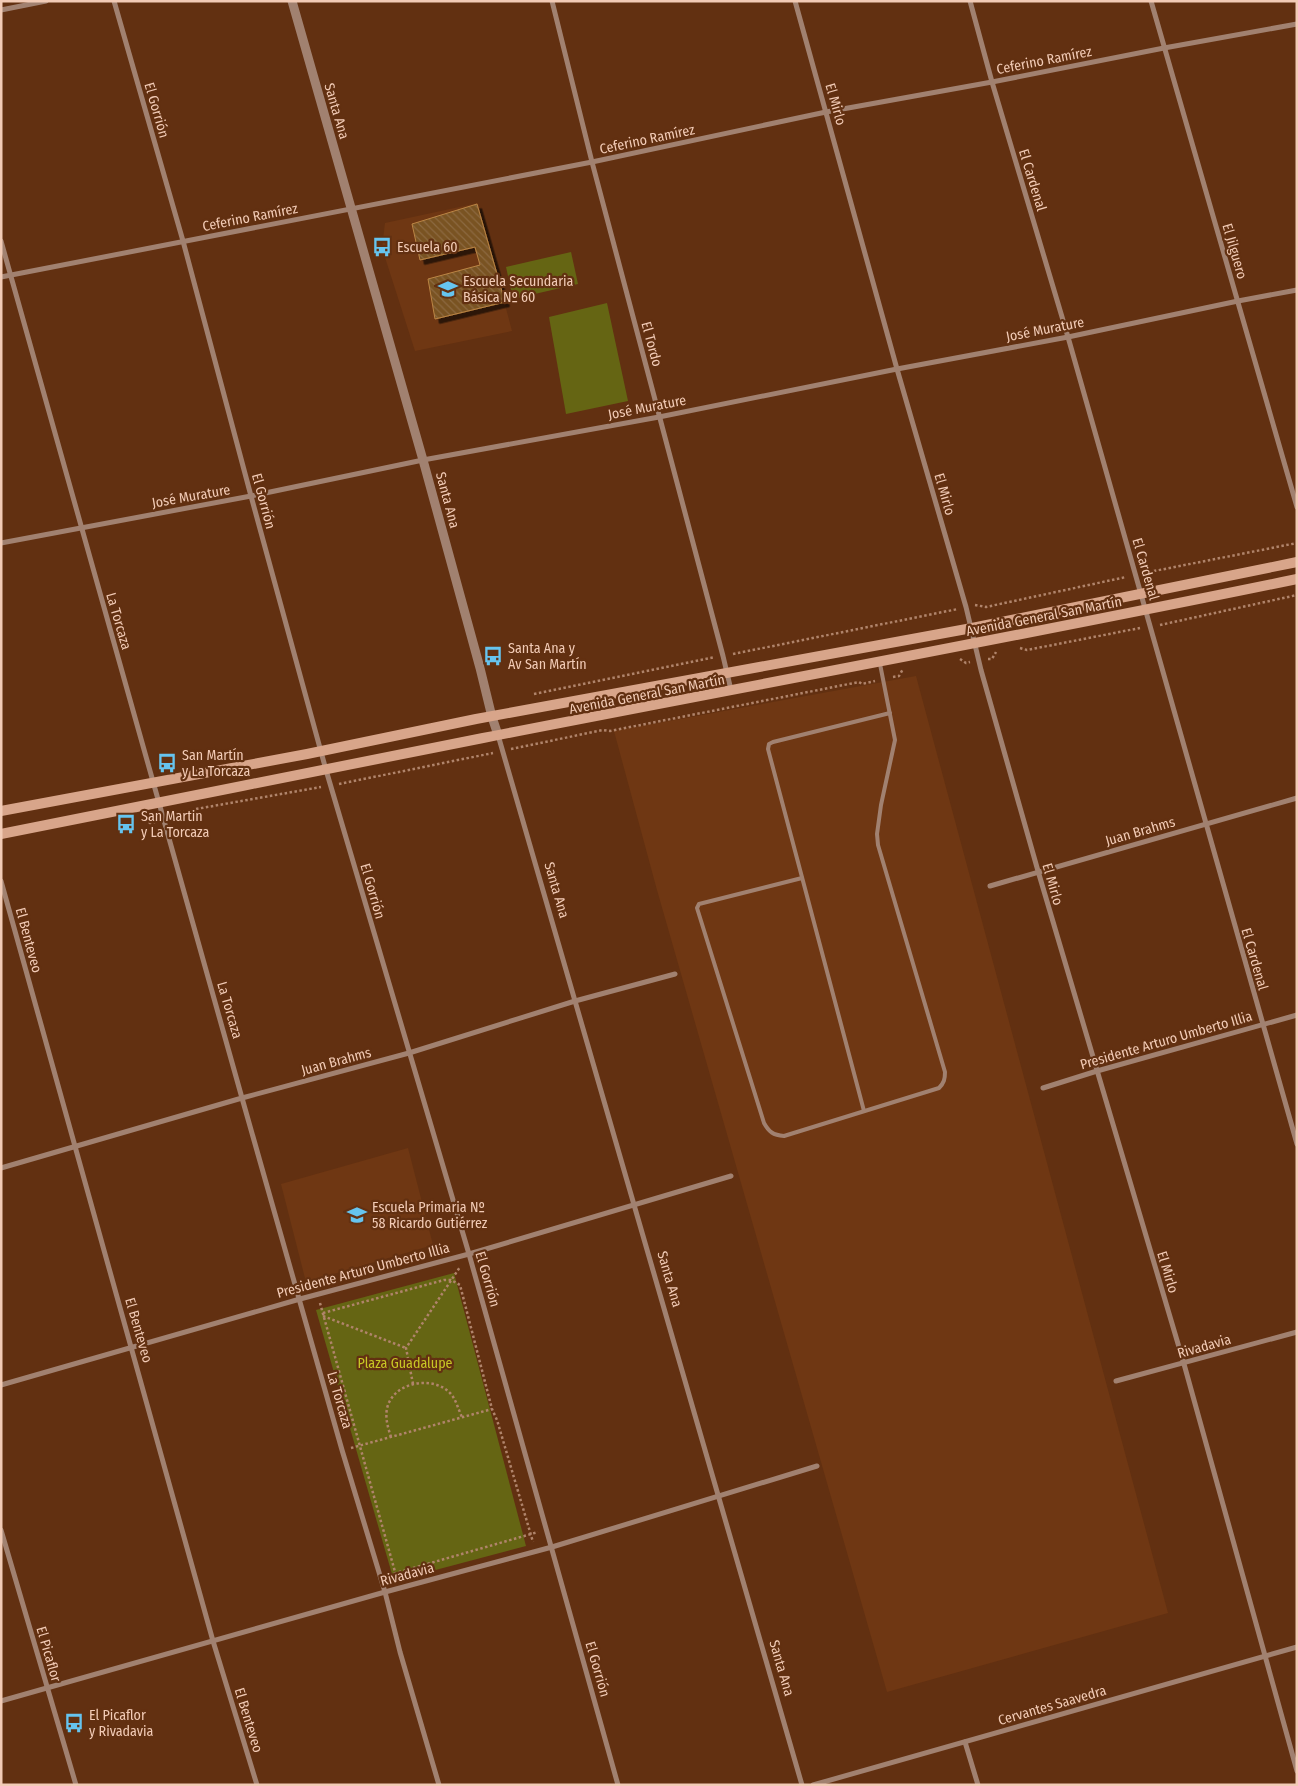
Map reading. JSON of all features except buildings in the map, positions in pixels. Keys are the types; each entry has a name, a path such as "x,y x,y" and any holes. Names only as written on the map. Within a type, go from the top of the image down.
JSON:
{"main road":[{"name":"Avenida General San Martín","path":"1,811 972,628 1297,562"},
{"name":"Avenida General San Martín","path":"1,834 498,735 731,692 1297,579"},
{"path":"876,646 880,662"}],"street":[{"path":"1,10 46,1"},
{"name":"El Gorrión","path":"114,1 183,241 326,770 469,1254 618,1785"},
{"name":"Santa Ana","path":"292,1 350,210 423,460 492,717 802,1785"},
{"name":"El Tordo","path":"552,1 592,162 731,692"},
{"name":"El Mirlo","path":"795,1 897,369 972,628 978,661 1184,1364 1297,1771"},
{"name":"El Cardenal","path":"970,1 992,82 1068,337 1297,1144"},
{"name":"El Jilguero","path":"1151,1 1297,507"},
{"name":"Ceferino Ramírez","path":"1,278 592,162 826,112 1297,24"},
{"name":"La Torcaza","path":"1,241 242,1098 439,1785"},
{"name":"José Murature","path":"1,542 251,496 423,460 1068,337 1297,290"},
{"name":"Juan Brahms","path":"990,886 1297,798"},
{"name":"El Benteveo","path":"1,881 213,1641 257,1785"},
{"name":"Juan Brahms","path":"1,1168 242,1098 409,1053 575,1001 675,974"},
{"name":"Presidente Arturo Umberto Illia","path":"1042,1088 1297,1015"},
{"name":"Presidente Arturo Umberto Illia","path":"1,1385 317,1294 469,1254 731,1176"},
{"name":"Rivadavia","path":"1116,1381 1297,1332"},
{"name":"Rivadavia","path":"1,1700 552,1547 817,1466"},
{"name":"El Picaflor","path":"1,1530 76,1785"},
{"name":"Cervantes Saavedra","path":"813,1785 1297,1647"},
{"path":"965,1742 978,1785"}],"lane":[{"path":"802,878 699,904 698,908 768,1130 775,1135 784,1136 939,1088 945,1078 945,1072 878,845 877,834 881,805 895,740 880,662"},
{"path":"864,1111 768,750 769,744 773,742 890,713"}],"path":[{"path":"533,694 966,607 978,605 986,607 1297,542"},
{"path":"1019,647 1027,650 1150,627 1297,594"},
{"path":"952,660 961,658 966,663 992,659 996,650"},
{"path":"144,818 150,823 179,817 181,812 331,785 603,730 610,731 859,682 862,684 899,676 903,669"},
{"path":"414,1384 406,1348 469,1254"},
{"path":"323,1314 444,1280 451,1280 460,1285 492,1409 497,1420 535,1551"},
{"path":"317,1294 399,1588"},
{"path":"323,1314 406,1348"},
{"path":"391,1437 386,1422 390,1400 403,1388 414,1384 430,1383 449,1392 456,1402 462,1418"},
{"path":"342,1450 492,1409"},
{"path":"380,1577 546,1530"}],"shaded area":[{"name":"Escuela Secundaria Básica Nº 60","path":"478,203 512,331 415,351 382,248 385,223"},
{"path":"916,676 1168,1613 887,1692 657,890 614,731"},
{"name":"Escuela Primaria Nº 58 Ricardo Gutiérrez","path":"408,1148 433,1245 306,1282 281,1184"}],"green space":[{"path":"571,252 578,284 513,299 506,267"},
{"path":"607,303 628,401 566,414 549,317"},
{"name":"Plaza Guadalupe","path":"454,1273 526,1546 394,1581 316,1310"}],"place":[{"name":"Escuela 60","path":"382,247"},
{"name":"Escuela Secundaria Básica Nº 60","path":"448,289"},
{"name":"Santa Ana y Av San Martín","path":"493,656"},
{"name":"San Martín y La Torcaza","path":"167,763"},
{"name":"San Martin y La Torcaza","path":"126,824"},
{"name":"Escuela Primaria Nº 58 Ricardo Gutiérrez","path":"357,1215"},
{"name":"El Picaflor y Rivadavia","path":"74,1723"}]}
